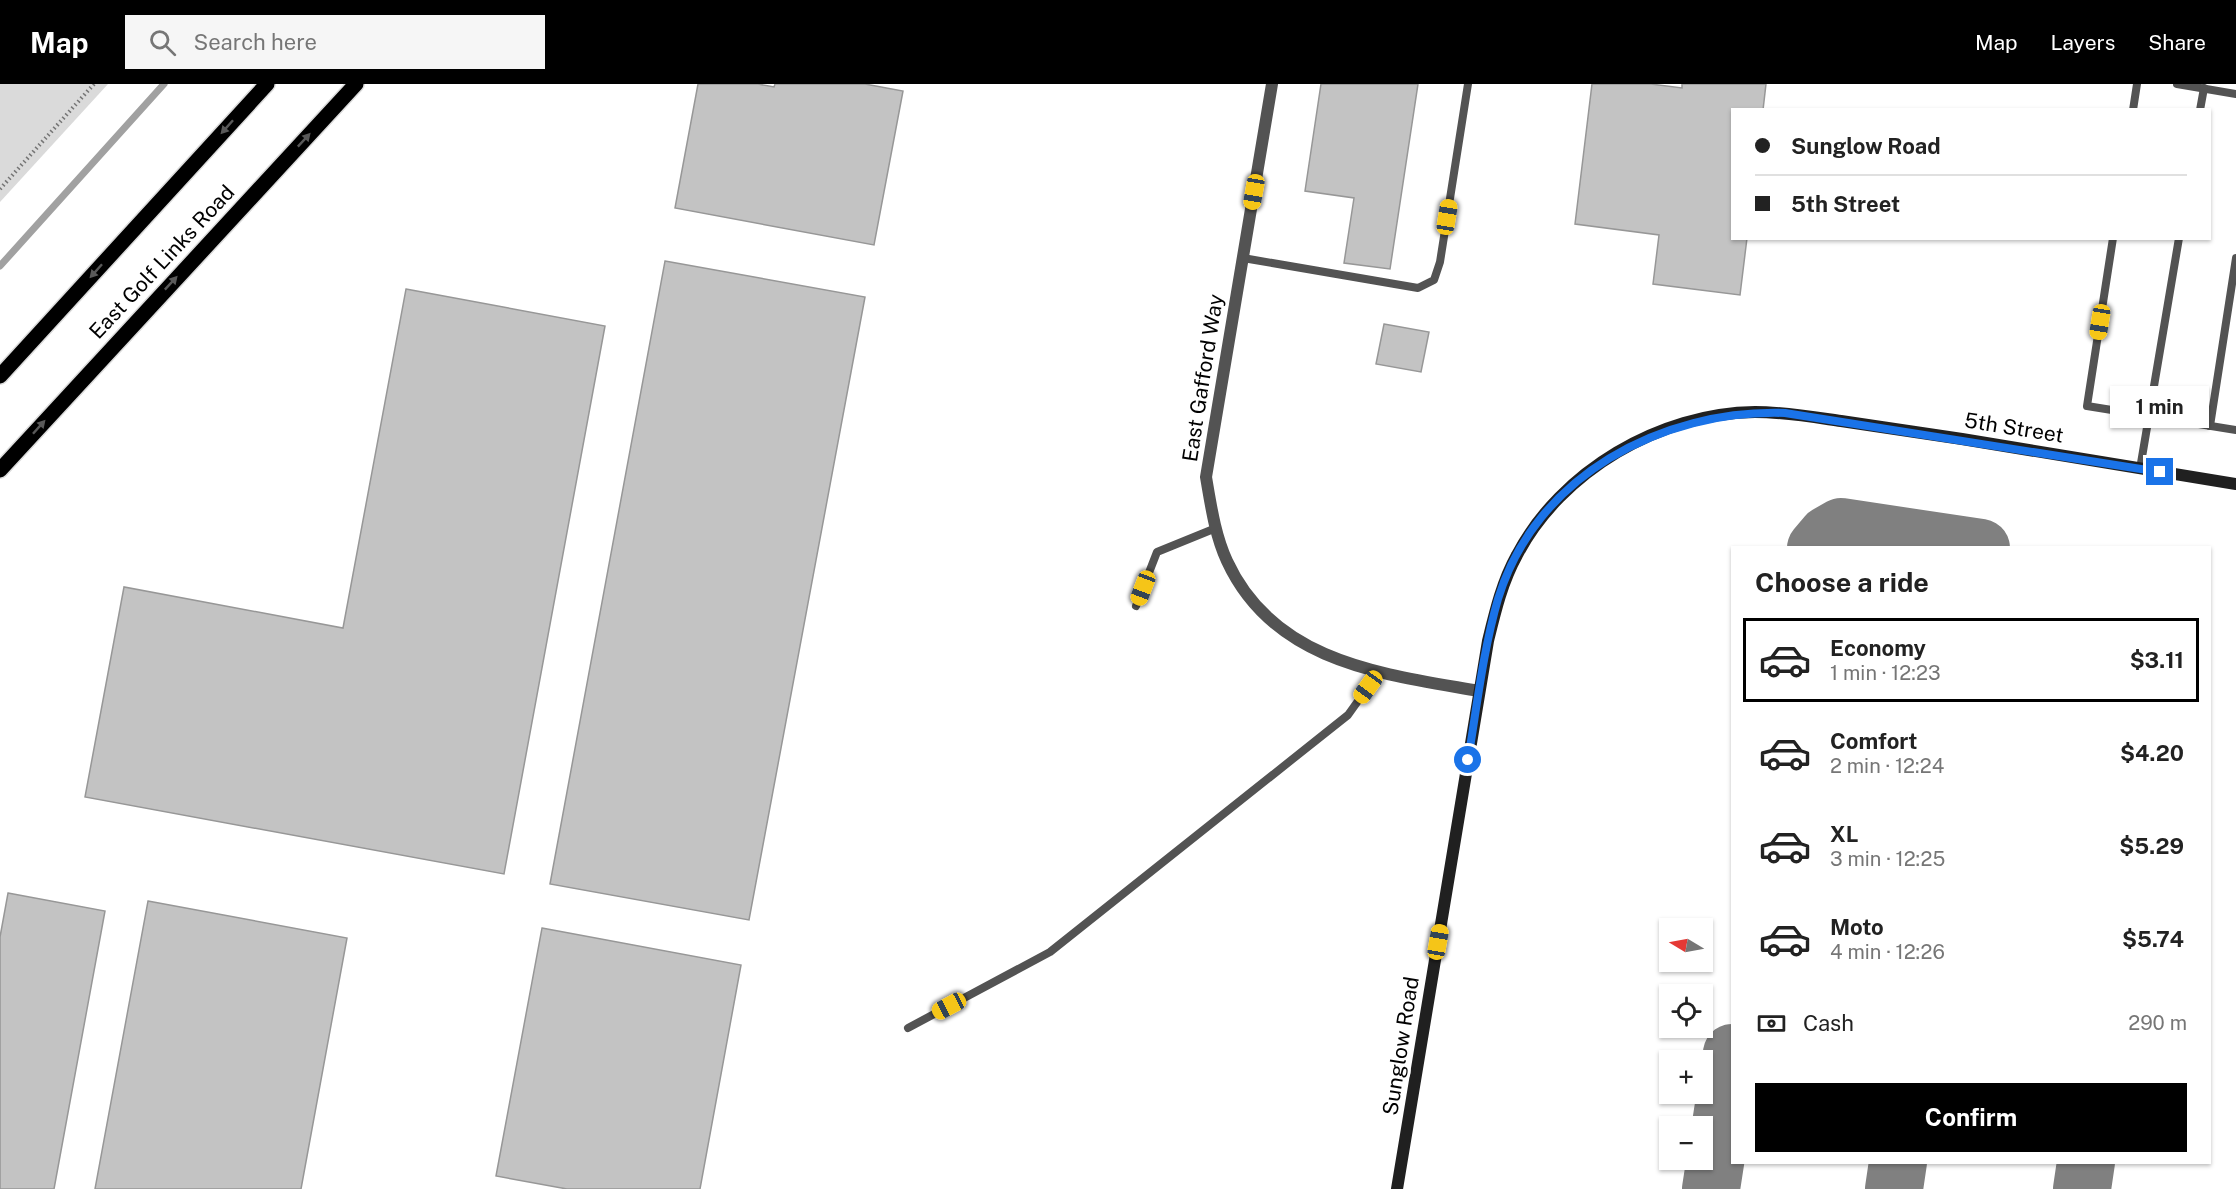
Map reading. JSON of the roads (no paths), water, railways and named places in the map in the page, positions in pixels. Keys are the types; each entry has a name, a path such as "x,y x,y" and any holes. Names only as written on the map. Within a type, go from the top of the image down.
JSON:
{"main road":[{"name":"East Golf Links Road","path":"0,376 267,84"},
{"name":"East Golf Links Road","path":"0,470 357,84"}],"street":[{"name":"East Gafford Way","path":"1272,84 1206,477 1216,528 1228,562 1244,589 1266,615 1289,635 1318,653 1378,673 1479,691"},
{"name":"Sunglow Road","path":"1397,1189 1479,691 1498,597 1516,555 1540,518 1566,489 1601,462 1655,434 1725,415 1754,412 1785,413"},
{"name":"5th Street","path":"1785,413 2236,484"}],"lane":[{"path":"1243,258 1418,288 1434,280 1440,262 1468,84"},
{"path":"2133,108 2137,84"},
{"path":"2177,84 2236,94"},
{"path":"2200,108 2204,88"},
{"path":"2113,240 2087,406 2236,430"},
{"path":"2140,469 2179,240"},
{"path":"2210,426 2236,258"},
{"path":"1136,606 1157,552 1216,528"},
{"path":"908,1028 1050,952 1348,715 1378,673"}],"waterway":[{"path":"0,266 164,84"}]}
